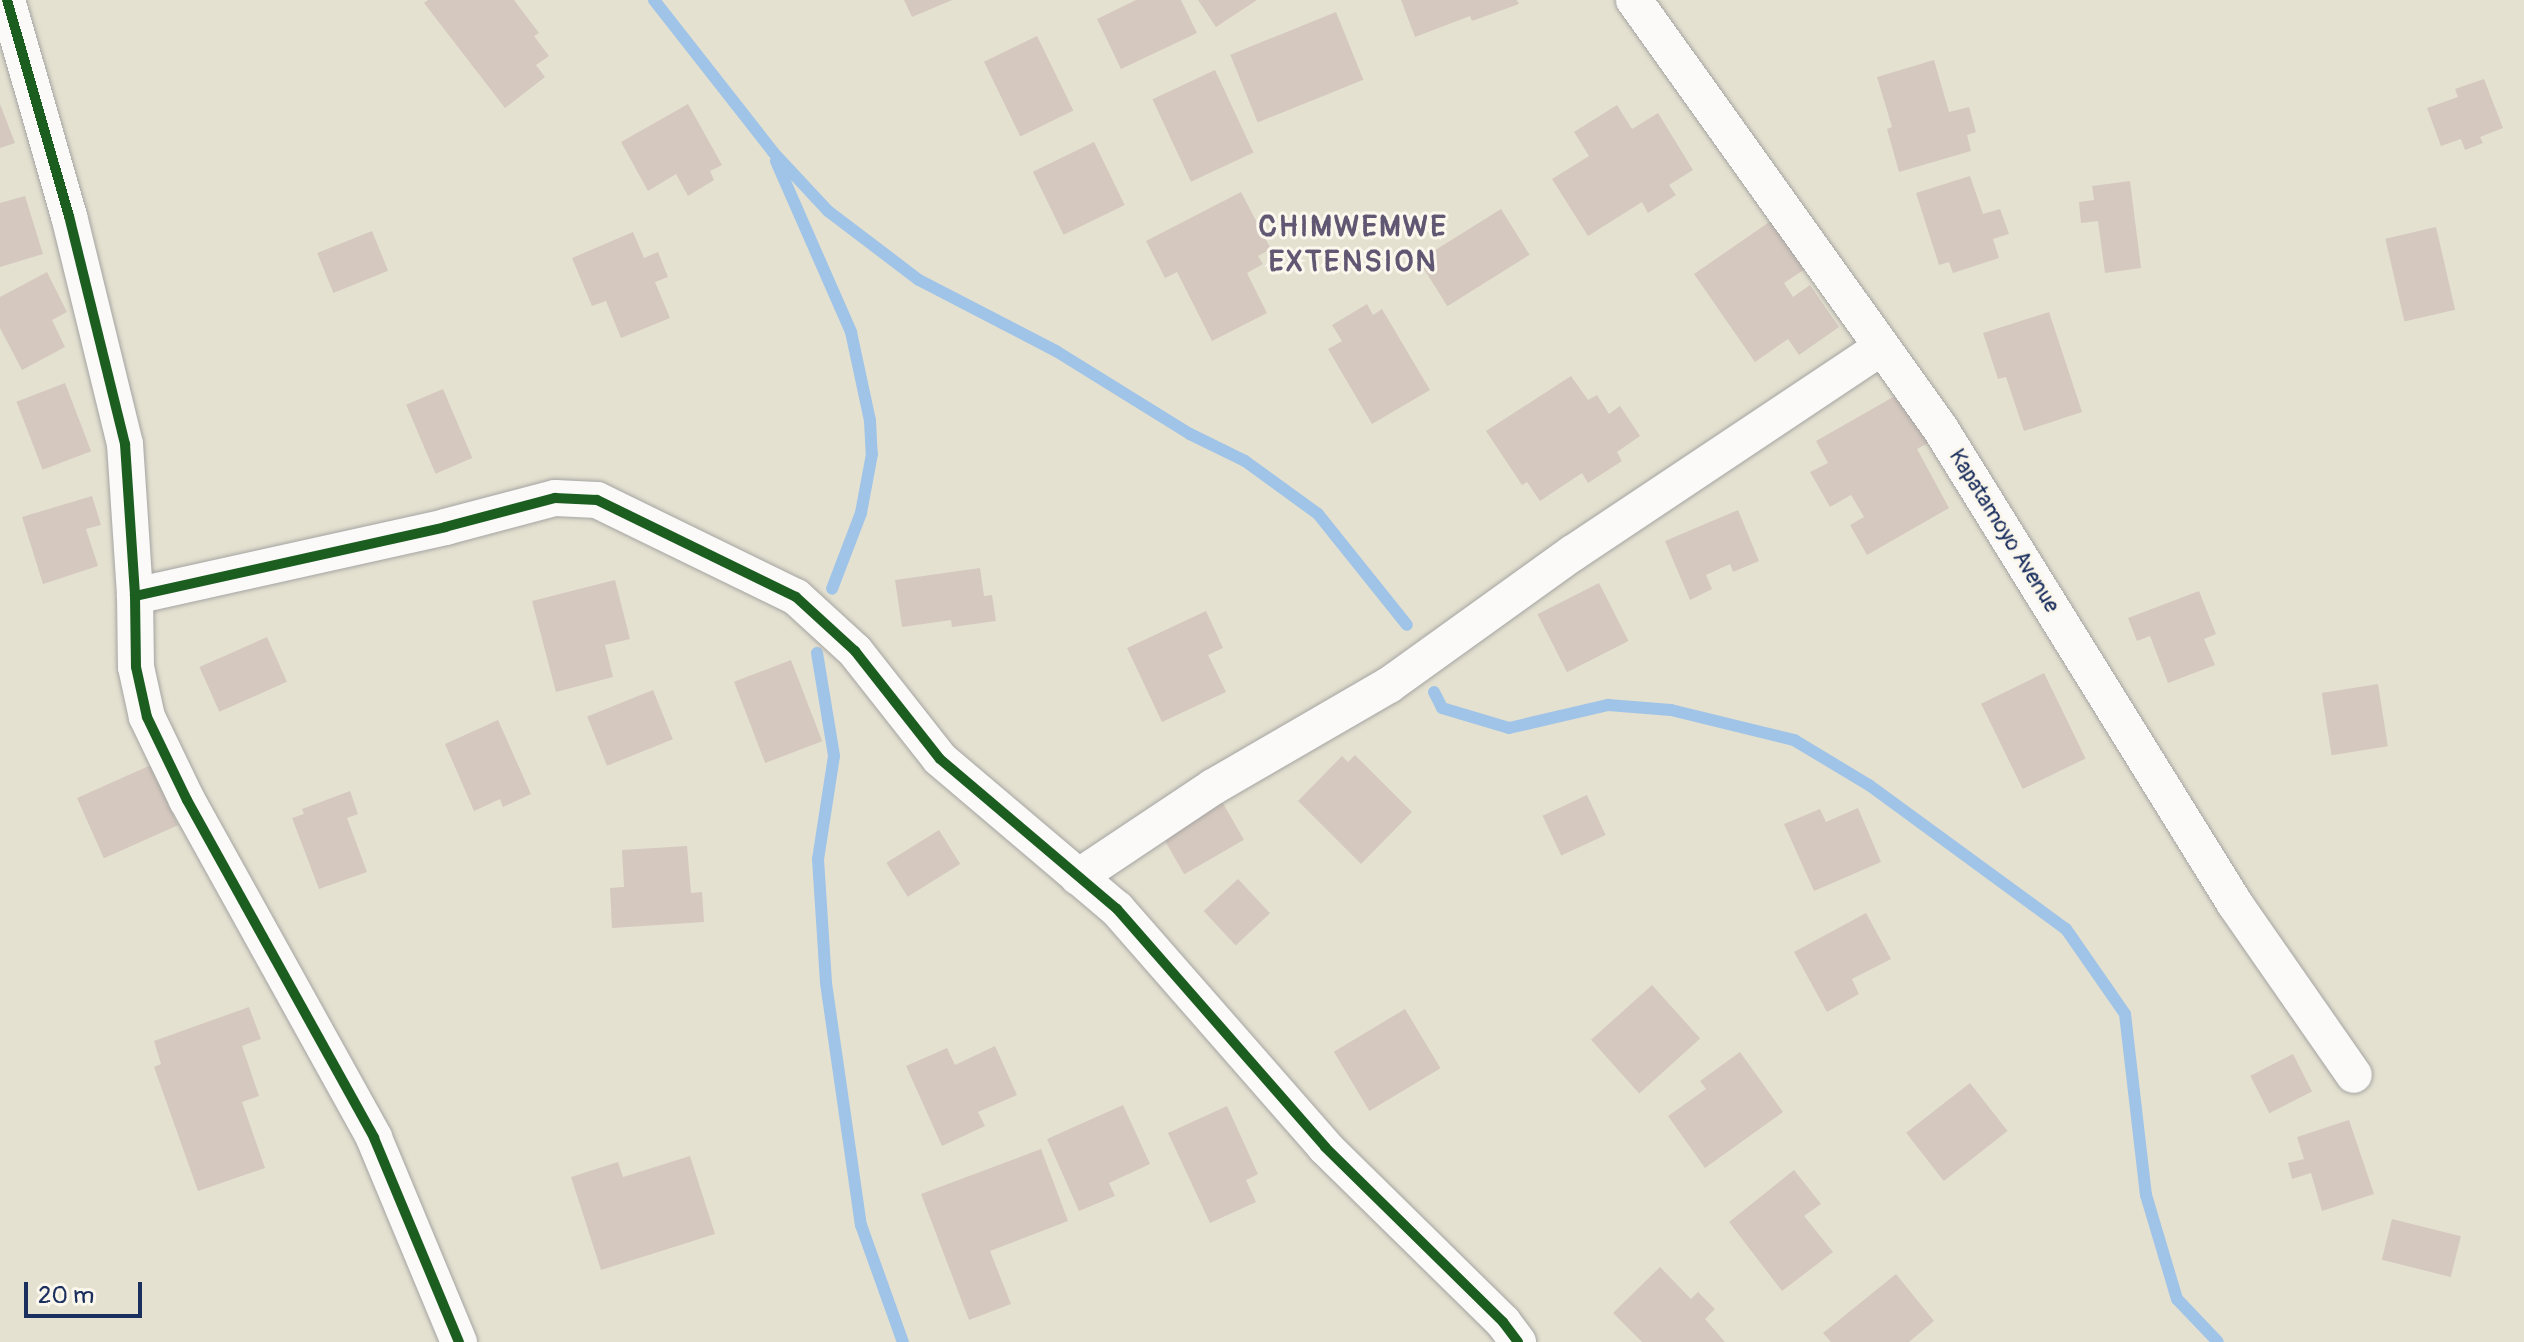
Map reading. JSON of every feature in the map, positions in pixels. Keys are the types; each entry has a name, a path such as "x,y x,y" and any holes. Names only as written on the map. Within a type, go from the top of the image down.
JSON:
{"street":[{"path":"7,0 69,216 125,444 135,596 136,667 147,717 187,800 374,1138 459,1342"},
{"name":"Kapatamoyo Avenue","path":"1634,0 1940,428 2235,904 2354,1075"},
{"path":"1078,877 1213,787 1389,685 1573,553 1882,347"},
{"path":"135,596 445,527 555,498 597,500 796,597 855,651 940,759 1117,909 1325,1147 1503,1322 1518,1342"}],"building":[{"path":"428,0 514,0 539,33 534,36 549,56 536,65 545,77 505,108 424,3"},
{"path":"904,0 952,0 912,17"},
{"path":"1136,0 1181,0 1197,33 1121,69 1097,19"},
{"path":"1198,0 1257,0 1216,27"},
{"path":"1401,0 1517,0 1519,4 1472,21 1470,16 1415,37"},
{"path":"1336,12 1363,80 1258,122 1230,55"},
{"path":"1037,36 1073,111 1020,136 984,62"},
{"path":"1934,60 1949,112 1969,107 1976,132 1967,135 1971,151 1899,172 1887,129 1892,127 1877,77"},
{"path":"1215,70 1253,152 1191,182 1152,99"},
{"path":"2484,79 2503,128 2480,137 2483,143 2465,150 2461,139 2441,146 2427,108 2458,97 2455,89"},
{"path":"0,104 15,143 0,148"},
{"path":"688,104 722,165 710,171 714,180 688,196 676,174 648,191 621,142"},
{"path":"1617,105 1632,129 1658,113 1693,170 1669,185 1676,195 1648,213 1642,202 1588,236 1552,179 1589,156 1574,132"},
{"path":"1094,142 1125,205 1064,235 1033,172"},
{"path":"1970,176 1983,214 2000,209 2009,234 1993,239 1999,258 1953,273 1949,262 1939,265 1916,193"},
{"path":"2130,181 2141,268 2105,273 2098,221 2081,223 2079,202 2094,200 2092,186"},
{"path":"1241,192 1271,249 1258,256 1263,264 1247,273 1267,313 1212,341 1177,272 1165,278 1146,241"},
{"path":"25,196 43,254 0,267 0,203"},
{"path":"1501,209 1530,255 1447,306 1419,260"},
{"path":"1775,218 1808,267 1784,283 1793,297 1810,285 1839,327 1799,355 1788,339 1755,362 1694,274"},
{"path":"2436,227 2455,310 2404,322 2385,239"},
{"path":"372,231 388,271 333,293 317,253"},
{"path":"633,232 644,258 658,252 668,277 655,282 670,318 621,338 606,301 592,306 572,258"},
{"path":"47,272 67,312 52,320 65,347 22,370 0,328 0,297"},
{"path":"1367,304 1373,315 1382,309 1430,390 1372,424 1328,349 1342,341 1332,325"},
{"path":"2049,312 2082,412 2024,431 2006,377 1998,379 1983,333"},
{"path":"1571,376 1588,400 1597,395 1609,414 1620,406 1640,436 1617,452 1622,461 1588,483 1582,473 1540,501 1527,482 1522,485 1486,431"},
{"path":"65,383 91,451 43,470 16,402"},
{"path":"443,389 472,458 435,474 406,405"},
{"path":"1902,392 1930,442 1917,449 1949,508 1867,555 1850,525 1864,517 1851,495 1830,507 1810,472 1828,463 1816,441"},
{"path":"92,496 101,525 86,529 98,566 43,584 22,517"},
{"path":"1738,510 1759,561 1733,572 1730,564 1706,575 1712,589 1690,600 1665,541"},
{"path":"980,568 984,596 992,595 996,621 952,627 951,620 902,627 895,580"},
{"path":"615,580 630,639 605,645 613,677 556,692 532,601"},
{"path":"1599,583 1629,641 1567,672 1538,614"},
{"path":"2199,591 2216,634 2204,639 2215,665 2168,683 2150,636 2137,641 2128,618"},
{"path":"1206,611 1223,648 1208,655 1226,692 1162,722 1127,648"},
{"path":"267,637 287,682 219,712 199,667"},
{"path":"791,660 822,741 765,763 734,682"},
{"path":"2044,673 2086,758 2023,789 1981,704"},
{"path":"2378,684 2388,746 2332,755 2322,693"},
{"path":"653,690 673,739 607,766 587,717"},
{"path":"498,720 531,794 503,807 500,799 474,811 445,744"},
{"path":"1355,755 1412,812 1361,864 1298,801 1342,756 1348,762"},
{"path":"151,765 178,825 104,858 77,798"},
{"path":"350,791 358,814 347,818 367,872 319,889 292,818 304,814 302,809"},
{"path":"1587,795 1606,835 1561,856 1543,816"},
{"path":"1221,800 1244,840 1184,874 1161,835"},
{"path":"1858,808 1881,862 1814,891 1784,824 1820,809 1826,822"},
{"path":"939,830 960,864 908,897 886,863"},
{"path":"687,846 691,893 702,892 704,922 612,928 610,888 624,887 622,850"},
{"path":"1238,879 1270,913 1236,945 1204,911"},
{"path":"1866,913 1891,959 1852,979 1859,994 1827,1012 1794,952"},
{"path":"1652,985 1700,1039 1639,1093 1591,1040"},
{"path":"249,1007 261,1039 242,1046 259,1096 242,1102 265,1168 198,1191 154,1067 161,1064 154,1041"},
{"path":"1405,1009 1441,1068 1369,1111 1334,1052"},
{"path":"995,1046 1017,1095 978,1112 985,1126 942,1146 906,1066 947,1048 955,1065"},
{"path":"1740,1052 1783,1112 1705,1168 1668,1116 1706,1089 1700,1081"},
{"path":"2293,1054 2312,1091 2269,1113 2250,1076"},
{"path":"1970,1083 2008,1131 1944,1181 1906,1133"},
{"path":"1123,1105 1150,1164 1109,1183 1115,1196 1079,1211 1047,1139"},
{"path":"1227,1106 1258,1174 1246,1180 1256,1202 1210,1223 1168,1133"},
{"path":"2349,1120 2374,1194 2322,1211 2311,1173 2292,1179 2288,1163 2304,1159 2297,1137"},
{"path":"1041,1149 1068,1221 990,1251 1011,1304 969,1320 921,1194"},
{"path":"690,1156 715,1234 601,1270 571,1177 618,1162 623,1177"},
{"path":"1794,1170 1821,1204 1804,1216 1833,1252 1782,1291 1729,1222"},
{"path":"2392,1219 2461,1236 2451,1277 2382,1260"},
{"path":"1660,1267 1691,1299 1698,1292 1715,1309 1705,1319 1725,1342 1642,1342 1613,1313"},
{"path":"1896,1274 1934,1321 1909,1342 1831,1342 1823,1333"}],"waterway":[{"path":"654,0 773,152 828,211 919,280 1056,351 1190,434 1245,461 1318,514 1407,625"},
{"path":"776,161 851,332 870,421 872,454 861,513 832,589"},
{"path":"817,653 834,756 818,859 826,983 861,1225 903,1342"},
{"path":"1434,692 1442,708 1509,728 1608,705 1671,710 1794,740 1869,785 2066,929 2125,1014 2146,1195 2177,1299 2218,1342"}],"cycle path":[{"path":"7,0 69,216 125,444 135,596 136,667 147,717 187,800 374,1138 459,1342"},
{"path":"135,596 445,527 555,498 597,500 796,597 855,651 940,759 1117,909 1325,1147 1503,1322 1518,1342"}],"district":[{"name":"CHIMWEMWE EXTENSION","path":"1353,244"}]}
